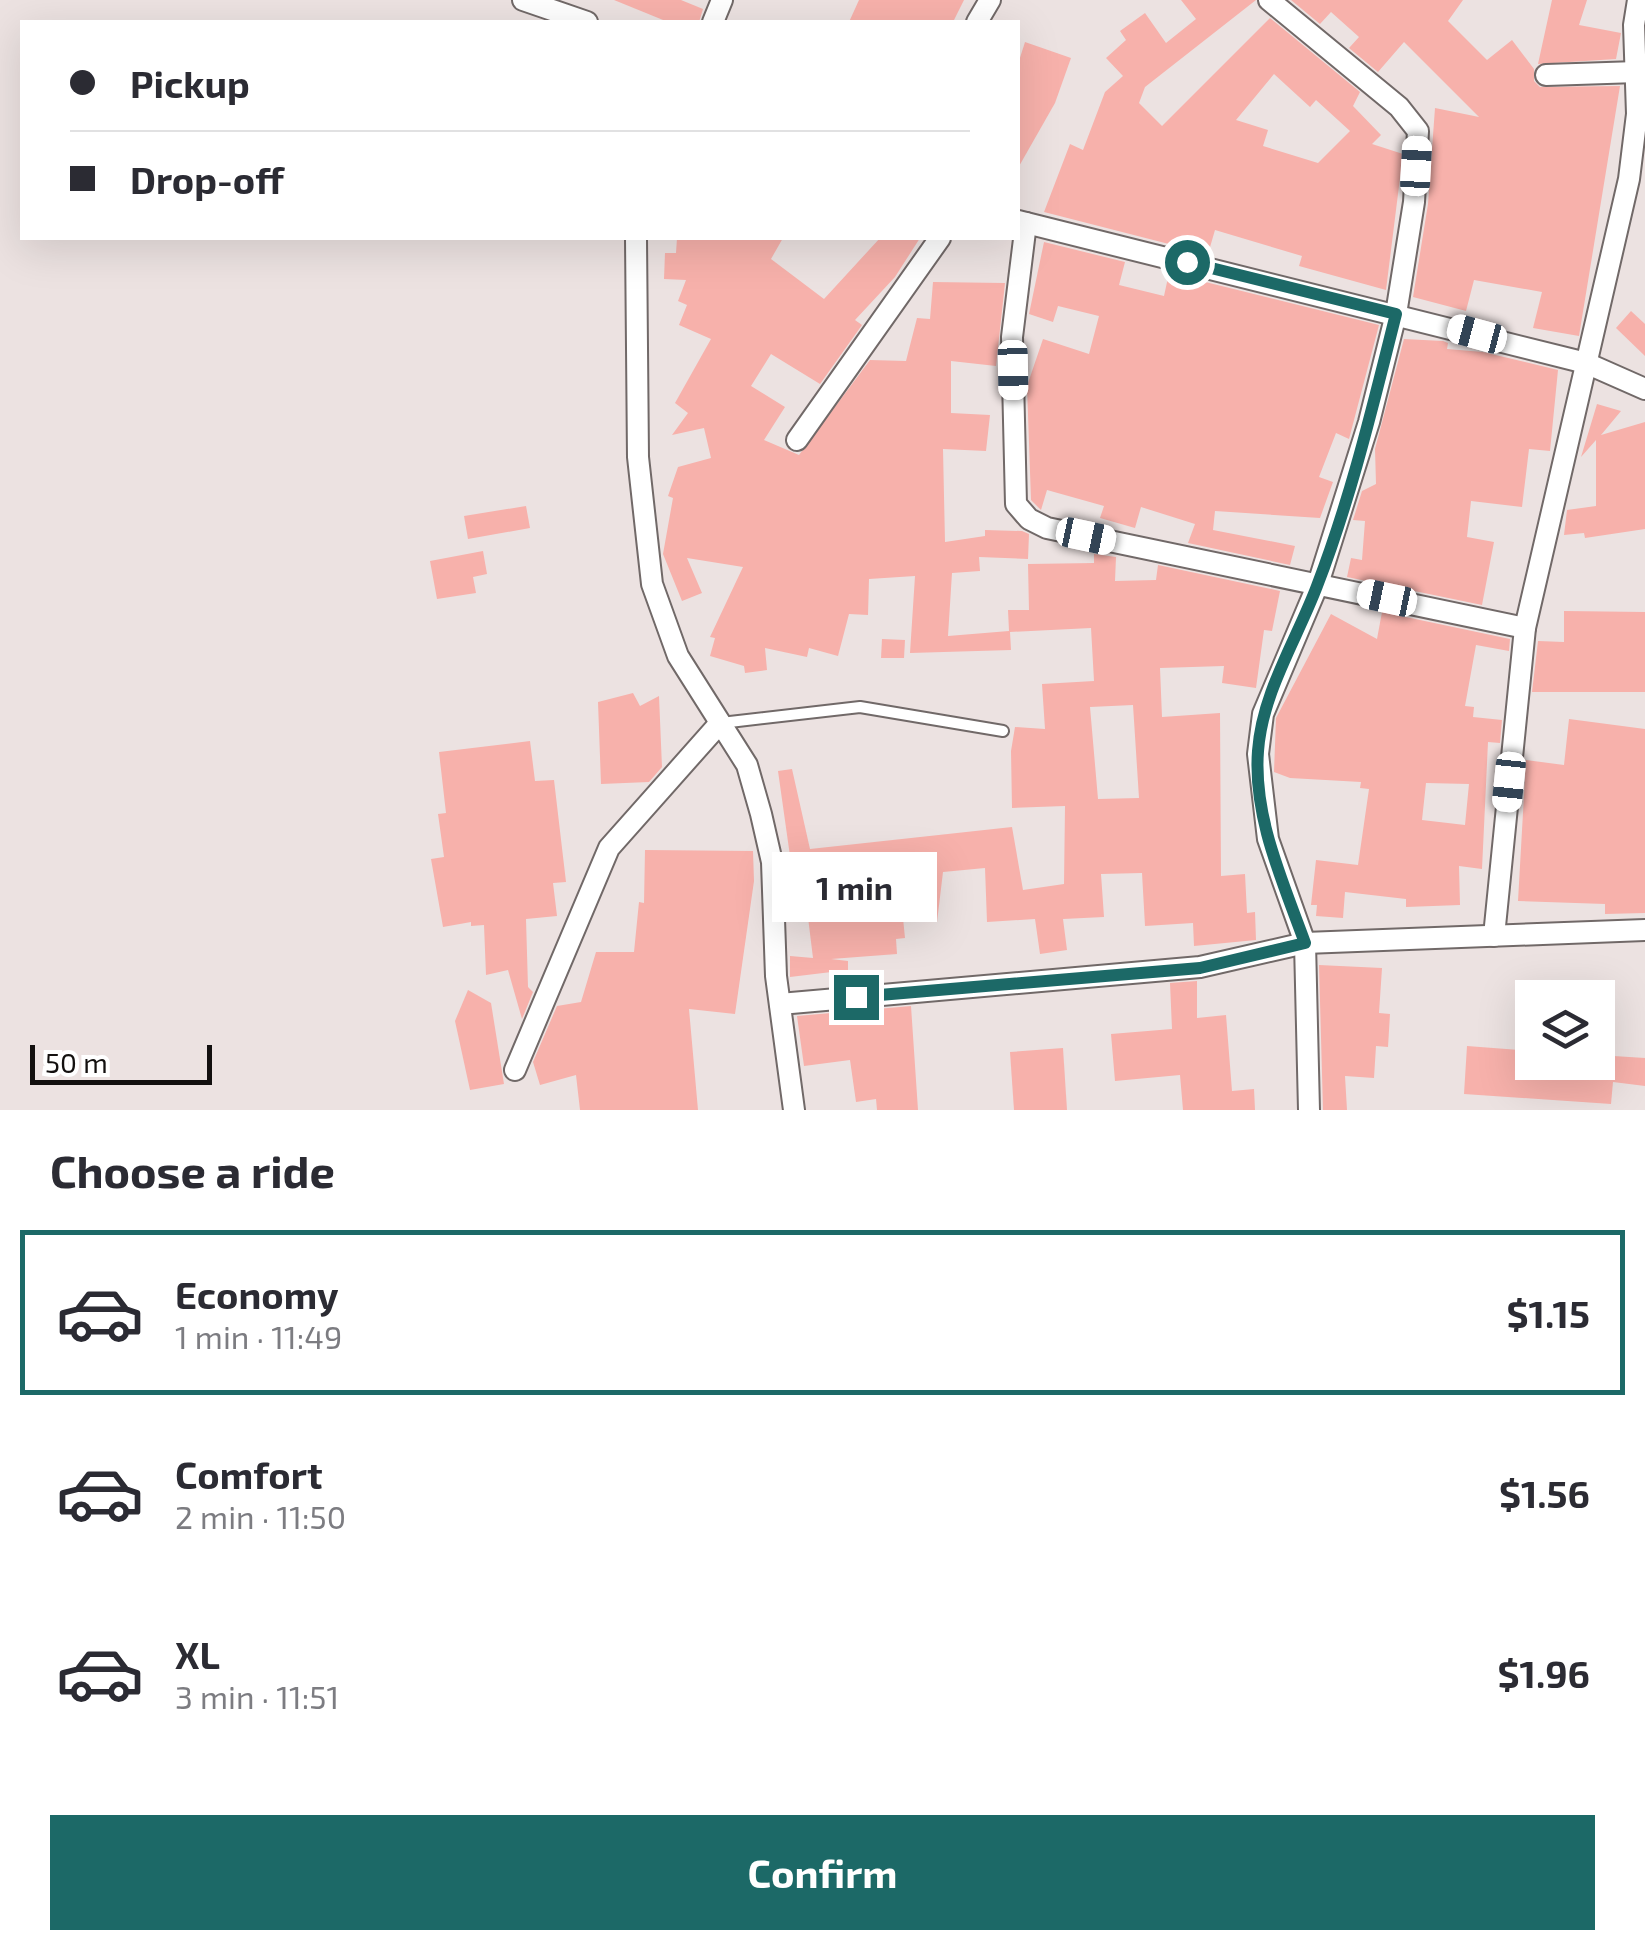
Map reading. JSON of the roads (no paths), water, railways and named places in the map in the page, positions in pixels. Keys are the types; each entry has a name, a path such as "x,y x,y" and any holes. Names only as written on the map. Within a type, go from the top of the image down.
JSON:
{"street":[{"path":"523,0 581,20"},
{"path":"1269,0 1399,108 1418,131 1414,202 1396,314 1369,422 1318,584 1263,714 1258,754 1268,839 1305,943 1310,1110"},
{"path":"1494,936 1525,628 1629,179 1638,0"},
{"path":"1546,75 1637,72"},
{"path":"1525,628 1047,528 1029,519 1016,504 1012,336 1022,222 1586,363 1645,388"},
{"path":"636,240 638,457 652,584 678,656 747,765 772,862 780,1004 794,1110"},
{"path":"797,440 939,240"},
{"path":"515,1070 609,848 720,723"},
{"path":"780,1004 1200,968 1305,943 1645,930"}],"lane":[{"path":"720,723 860,707 1002,731"}]}
